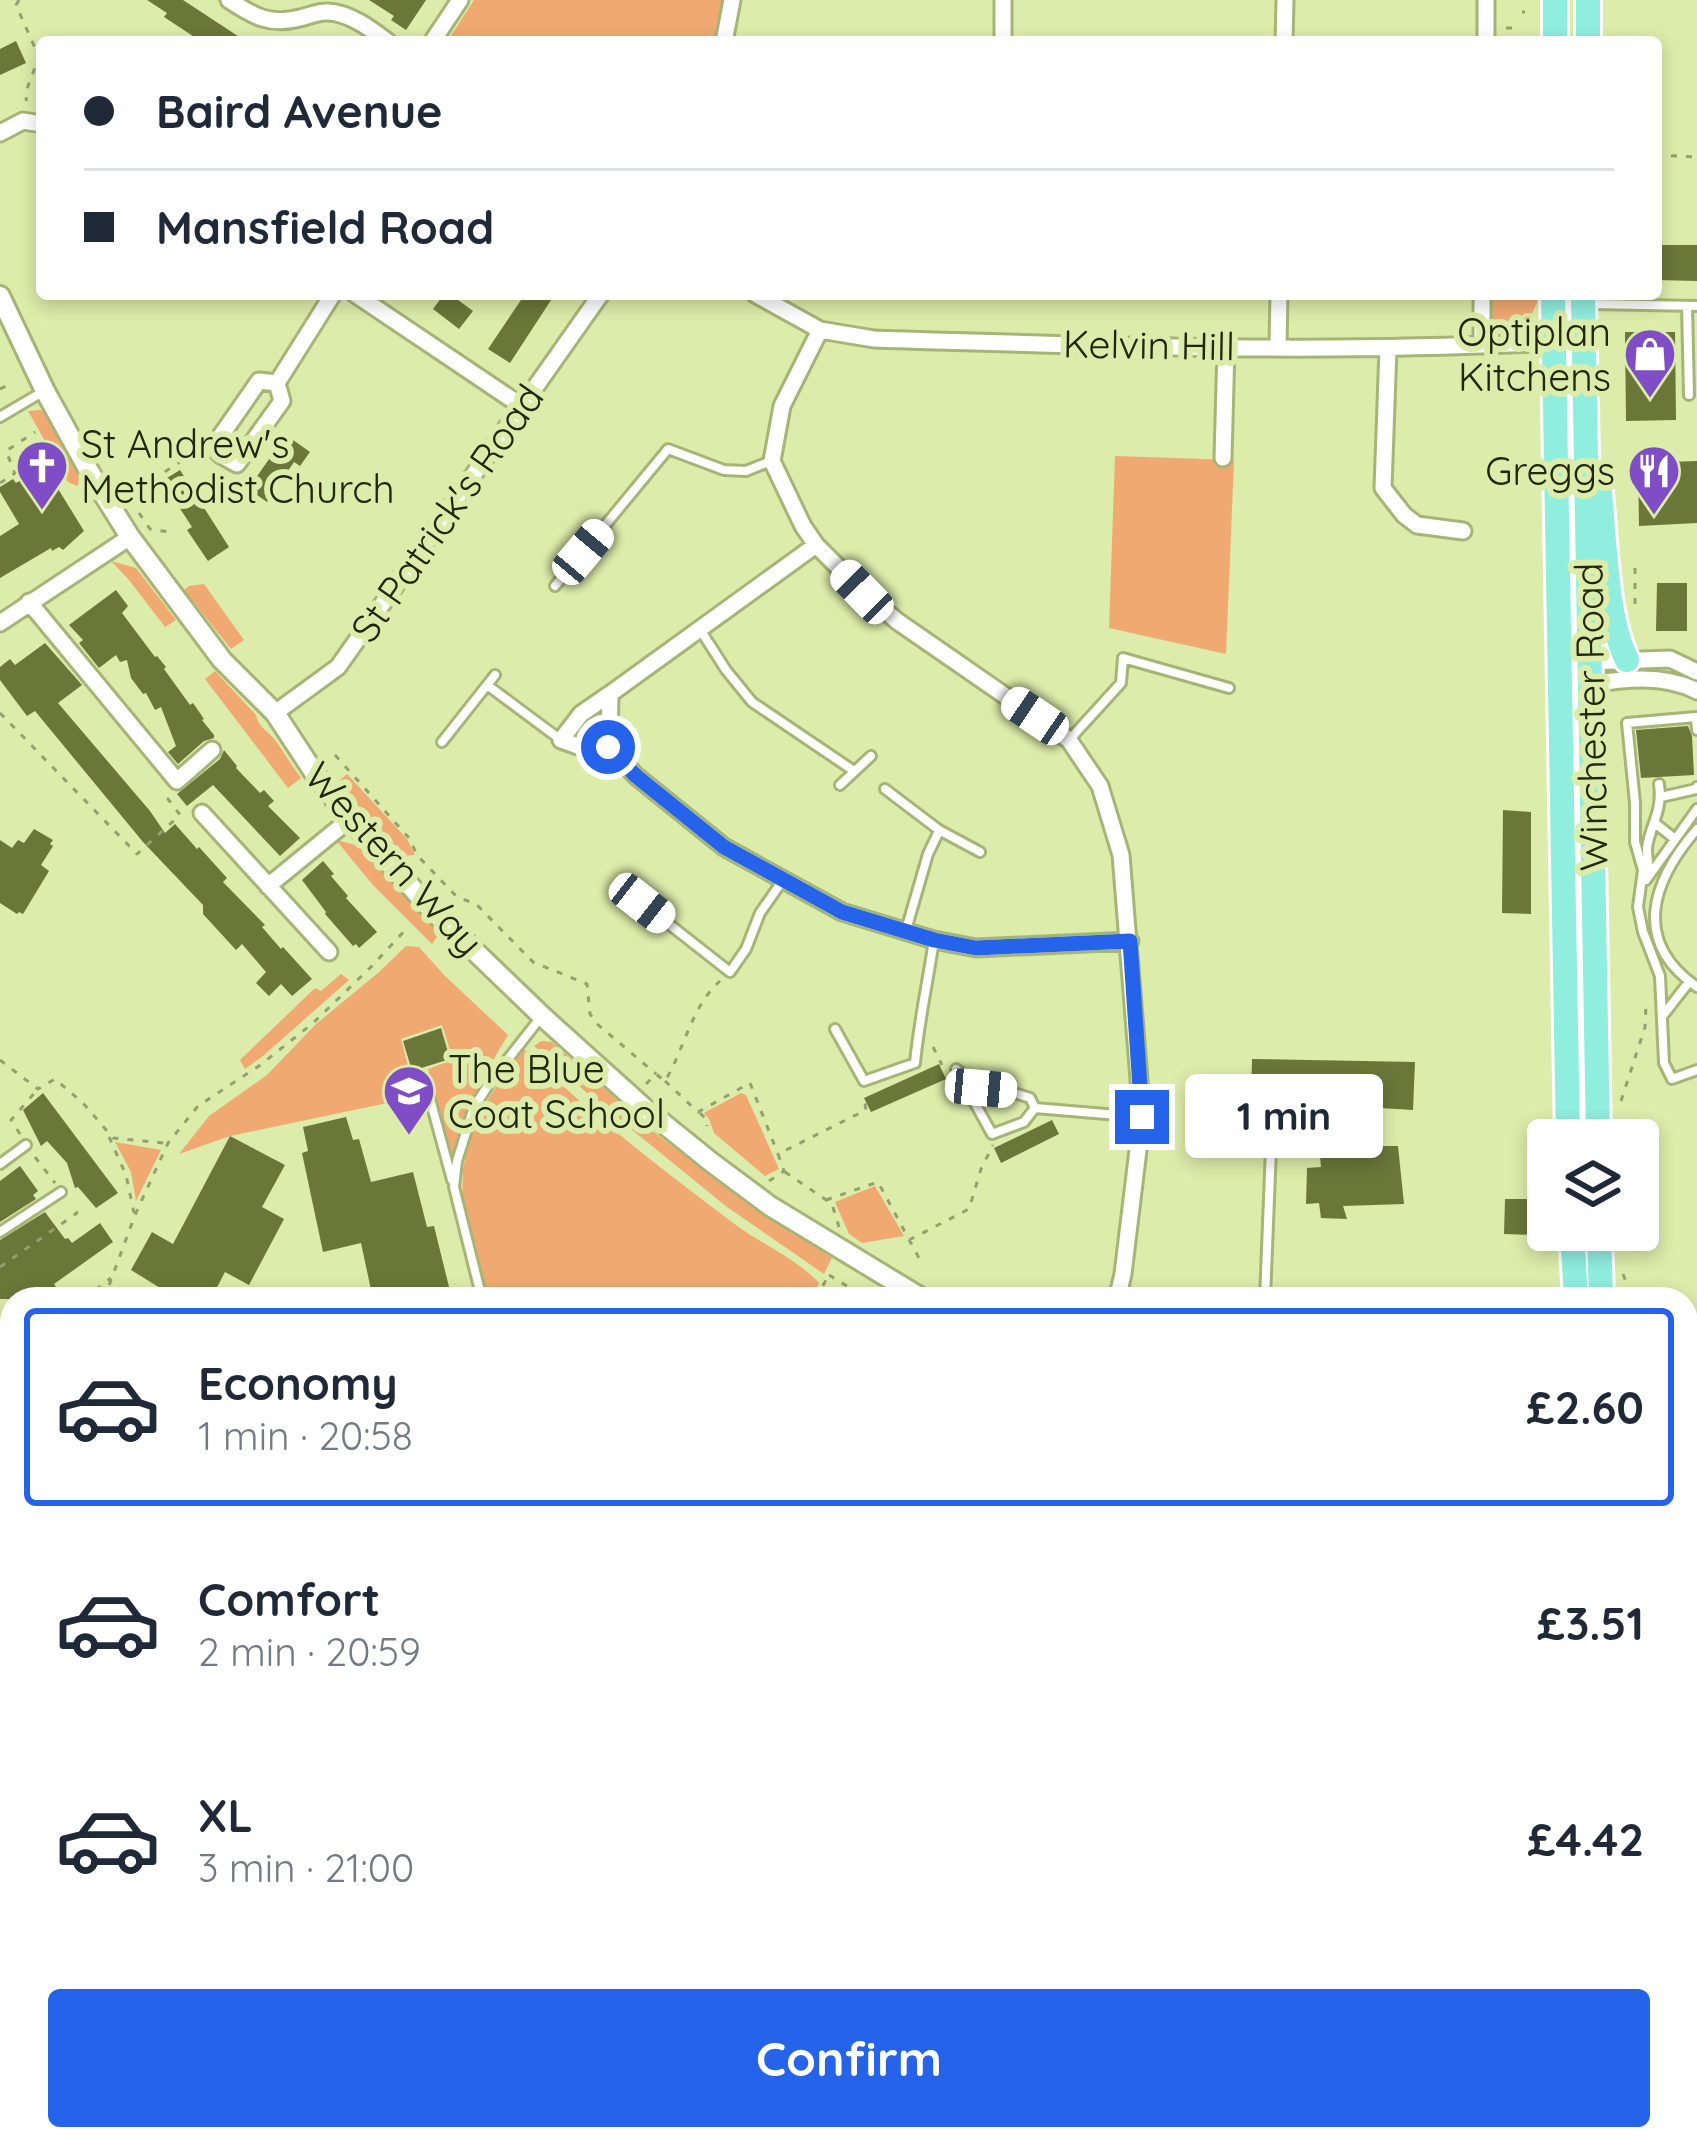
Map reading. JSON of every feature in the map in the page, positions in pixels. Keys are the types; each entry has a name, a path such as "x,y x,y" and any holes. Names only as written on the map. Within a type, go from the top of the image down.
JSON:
{"main road":[{"path":"1555,0 1555,36"},
{"path":"1588,0 1588,36"},
{"name":"Winchester Road","path":"1553,300 1568,1119"},
{"name":"Winchester Road","path":"1583,300 1598,1119"},
{"path":"1583,396 1595,443 1613,617 1627,660"},
{"path":"1573,1251 1575,1287"},
{"path":"1600,1251 1601,1287"}],"street":[{"path":"229,0 269,22 326,11 352,19 379,36"},
{"path":"437,36 460,0"},
{"path":"725,36 732,0"},
{"path":"1003,0 1003,36"},
{"path":"1284,36 1285,0"},
{"path":"1486,0 1486,36"},
{"path":"0,133 23,121 36,123"},
{"name":"Western Way","path":"0,296 88,471 130,537 222,660 275,713 350,819 430,908 542,1016 711,1162 770,1206 902,1287"},
{"path":"277,383 259,381 213,446 221,455 237,464 282,400 277,383 329,300"},
{"path":"364,300 524,407"},
{"name":"St Patrick's Road","path":"275,713 338,667 597,300"},
{"name":"Kelvin Hill","path":"766,300 820,330 874,339 1388,348 1553,342"},
{"path":"1278,346 1279,300"},
{"path":"1481,300 1482,345"},
{"path":"820,330 782,406 772,460 802,526 862,592 897,621 1069,740 1100,786 1121,855 1142,1117 1120,1287"},
{"path":"1223,458 1226,347"},
{"path":"1388,348 1384,488 1417,525 1463,531"},
{"path":"0,623 130,537"},
{"path":"608,747 589,750 561,740 581,715 817,545"},
{"path":"29,602 177,781 212,750"},
{"path":"1560,675 1592,674 1627,660 1670,659 1695,666"},
{"path":"1560,675 1669,680 1697,691"},
{"path":"610,694 608,747 636,776 724,847 842,912 976,948 1130,941"},
{"path":"202,813 329,952"},
{"path":"268,886 350,819"}],"lane":[{"path":"1599,300 1692,306 1689,395"},
{"path":"0,417 45,391"},
{"path":"555,586 668,449 724,470 746,471 772,460"},
{"path":"700,629 752,702 854,771"},
{"path":"1069,740 1121,683 1123,658 1229,688"},
{"path":"442,742 495,675"},
{"path":"487,685 561,740"},
{"path":"1697,730 1696,717 1627,723 1635,842 1643,871 1638,907 1660,976 1664,1063 1672,1078 1697,1070"},
{"path":"840,785 871,756"},
{"path":"1649,872 1647,846 1656,824 1659,784"},
{"path":"1661,797 1697,787"},
{"path":"885,789 939,830 980,852"},
{"path":"1640,892 1649,872 1697,809"},
{"path":"1656,824 1675,838"},
{"path":"1663,1015 1693,985 1664,952 1654,929 1656,900 1667,872 1697,829"},
{"path":"905,932 939,830"},
{"path":"642,903 730,972 783,880"},
{"path":"835,1029 864,1081 915,1063 934,940"},
{"path":"454,1187 474,1107 542,1016"},
{"path":"956,1069 981,1088 1030,1097 1035,1108 1024,1122 992,1134 956,1069"},
{"path":"430,1100 479,1287"},
{"path":"1035,1108 1142,1117"},
{"path":"0,1164 26,1145"},
{"path":"1265,1287 1271,1148"},
{"path":"0,1232 62,1192"}],"path":[{"path":"19,0 16,5 36,50"},
{"path":"26,101 36,65"},
{"path":"1662,155 1697,158"},
{"path":"0,389 10,384"},
{"path":"0,483 15,473 6,451 35,432"},
{"path":"114,478 127,496 213,446"},
{"path":"118,484 133,476"},
{"path":"139,512 151,529 169,532"},
{"path":"1635,568 1636,625"},
{"path":"0,713 136,854 180,815 168,799 182,787 177,781"},
{"path":"335,755 456,896 477,905 532,962 587,984 590,1014 596,1023 665,1081 707,1126"},
{"path":"109,1287 168,1143 199,1106 312,1024 408,927"},
{"path":"665,1081 699,1005 730,972"},
{"path":"1614,1105 1621,1100 1645,1027 1647,1000"},
{"path":"919,1018 952,1085 963,1080"},
{"path":"0,1060 38,1089"},
{"path":"641,1090 656,1074"},
{"path":"26,1145 11,1120 38,1089 56,1078 113,1138 168,1143"},
{"path":"778,1154 866,1110 864,1081"},
{"path":"698,1112 750,1083 784,1171 832,1204 839,1227"},
{"path":"106,1129 126,1175 135,1215"},
{"path":"909,1240 969,1209 993,1148 992,1134"},
{"path":"768,1182 784,1171"},
{"path":"826,1200 878,1182 919,1258"},
{"path":"100,1287 113,1277"},
{"path":"823,1287 828,1277 846,1287"}],"shaded area":[{"path":"474,0 724,0 718,36 451,36"},
{"path":"1492,300 1538,300 1528,322 1491,323"},
{"path":"40,410 83,479 77,486 68,482 28,411"},
{"path":"1115,456 1234,460 1226,654 1109,628"},
{"path":"111,561 136,568 176,620 165,627"},
{"path":"204,584 244,640 231,649 184,590"},
{"path":"215,671 256,715 301,778 288,788 205,679"},
{"path":"347,774 407,839 415,855 399,856 340,787 339,781"},
{"path":"336,840 360,846 440,933 432,944 372,884"},
{"path":"406,946 419,947 508,1035 475,1097 453,1164 428,1069 453,1060 442,1025 401,1039 416,1097 230,1136 179,1154 209,1116 267,1075 316,1024"},
{"path":"341,974 349,980 245,1069 240,1060 315,988 321,991"},
{"path":"552,1042 633,1114 624,1126 534,1046"},
{"path":"523,1048 654,1162 810,1274 817,1287 485,1287 462,1204 469,1138 480,1111"},
{"path":"741,1093 779,1169 765,1176 714,1133 704,1113"},
{"path":"638,1120 751,1206 832,1258 824,1274 727,1207 631,1129"},
{"path":"115,1142 161,1150 136,1201 131,1172"},
{"path":"875,1186 904,1236 862,1243 849,1234 835,1202"}],"building":[{"path":"147,0 183,0 238,36 193,36 164,17 167,13"},
{"path":"369,0 426,0 406,30"},
{"path":"16,41 26,63 0,75 0,49"},
{"path":"1662,245 1697,245 1697,281 1662,280"},
{"path":"440,300 458,300 473,311 459,329 433,309"},
{"path":"521,300 551,300 510,363 488,349"},
{"path":"1625,332 1675,332 1676,420 1626,421"},
{"path":"286,435 310,452 300,466 294,462 267,502 248,489"},
{"path":"1697,461 1697,523 1639,526 1638,463"},
{"name":"St Andrew's Methodist Church","path":"44,466 84,531 63,550 51,548 0,578 0,536 19,524 0,487"},
{"path":"180,470 229,547 208,561 162,481"},
{"path":"1657,583 1687,583 1687,631 1656,631"},
{"path":"116,590 128,606 122,613 214,735 178,764 168,752 176,746 161,707 155,710 131,678 127,660 120,662 116,655 99,668 69,625"},
{"path":"45,643 82,685 58,703 165,833 175,824 199,847 227,878 223,882 312,979 292,996 281,984 269,996 256,983 266,972 242,944 236,950 203,914 203,905 143,842 35,711 27,716 0,680 0,667 10,659 15,665"},
{"path":"1688,726 1694,775 1641,778 1636,730"},
{"path":"224,750 260,793 264,790 274,801 268,806 300,838 280,856 213,785 187,806 177,794 220,759"},
{"path":"1503,810 1531,812 1531,914 1502,913"},
{"path":"34,829 53,840 41,865 49,871 23,914 17,914 0,903 0,840 12,848 18,840 24,843"},
{"path":"323,861 346,898 377,932 359,948 325,914 302,880"},
{"path":"441,1028 450,1059 412,1071 403,1041"},
{"path":"1252,1059 1415,1062 1413,1110 1251,1100"},
{"path":"939,1064 946,1079 871,1112 864,1098"},
{"path":"43,1093 118,1193 96,1208 75,1188 67,1163 47,1141 41,1146 23,1110"},
{"path":"346,1117 353,1140 359,1139 371,1182 413,1172 427,1227 434,1226 449,1287 370,1287 361,1243 323,1252 302,1153 308,1151 303,1127"},
{"path":"1052,1120 1059,1134 1001,1163 994,1148"},
{"path":"230,1136 285,1165 262,1207 284,1219 249,1285 225,1272 217,1287 159,1287 131,1270 152,1232 173,1244"},
{"path":"1319,1146 1398,1146 1404,1204 1343,1206 1347,1219 1321,1218 1319,1203 1306,1204 1307,1168 1321,1167"},
{"path":"20,1166 38,1191 33,1195 36,1199 0,1222 0,1181"},
{"path":"1505,1199 1527,1199 1527,1235 1504,1234"},
{"path":"45,1212 72,1243 100,1223 113,1242 56,1287 0,1287 0,1240"}],"place":[{"name":"Optiplan Kitchens","path":"1650,400"},
{"name":"St Andrew's Methodist Church","path":"42,512"},
{"name":"Greggs","path":"1654,517"},
{"name":"The Blue Coat School","path":"409,1137"}],"route":[{"path":"608,747 636,776 724,847 842,912 976,948 1130,941 1142,1117"}]}
